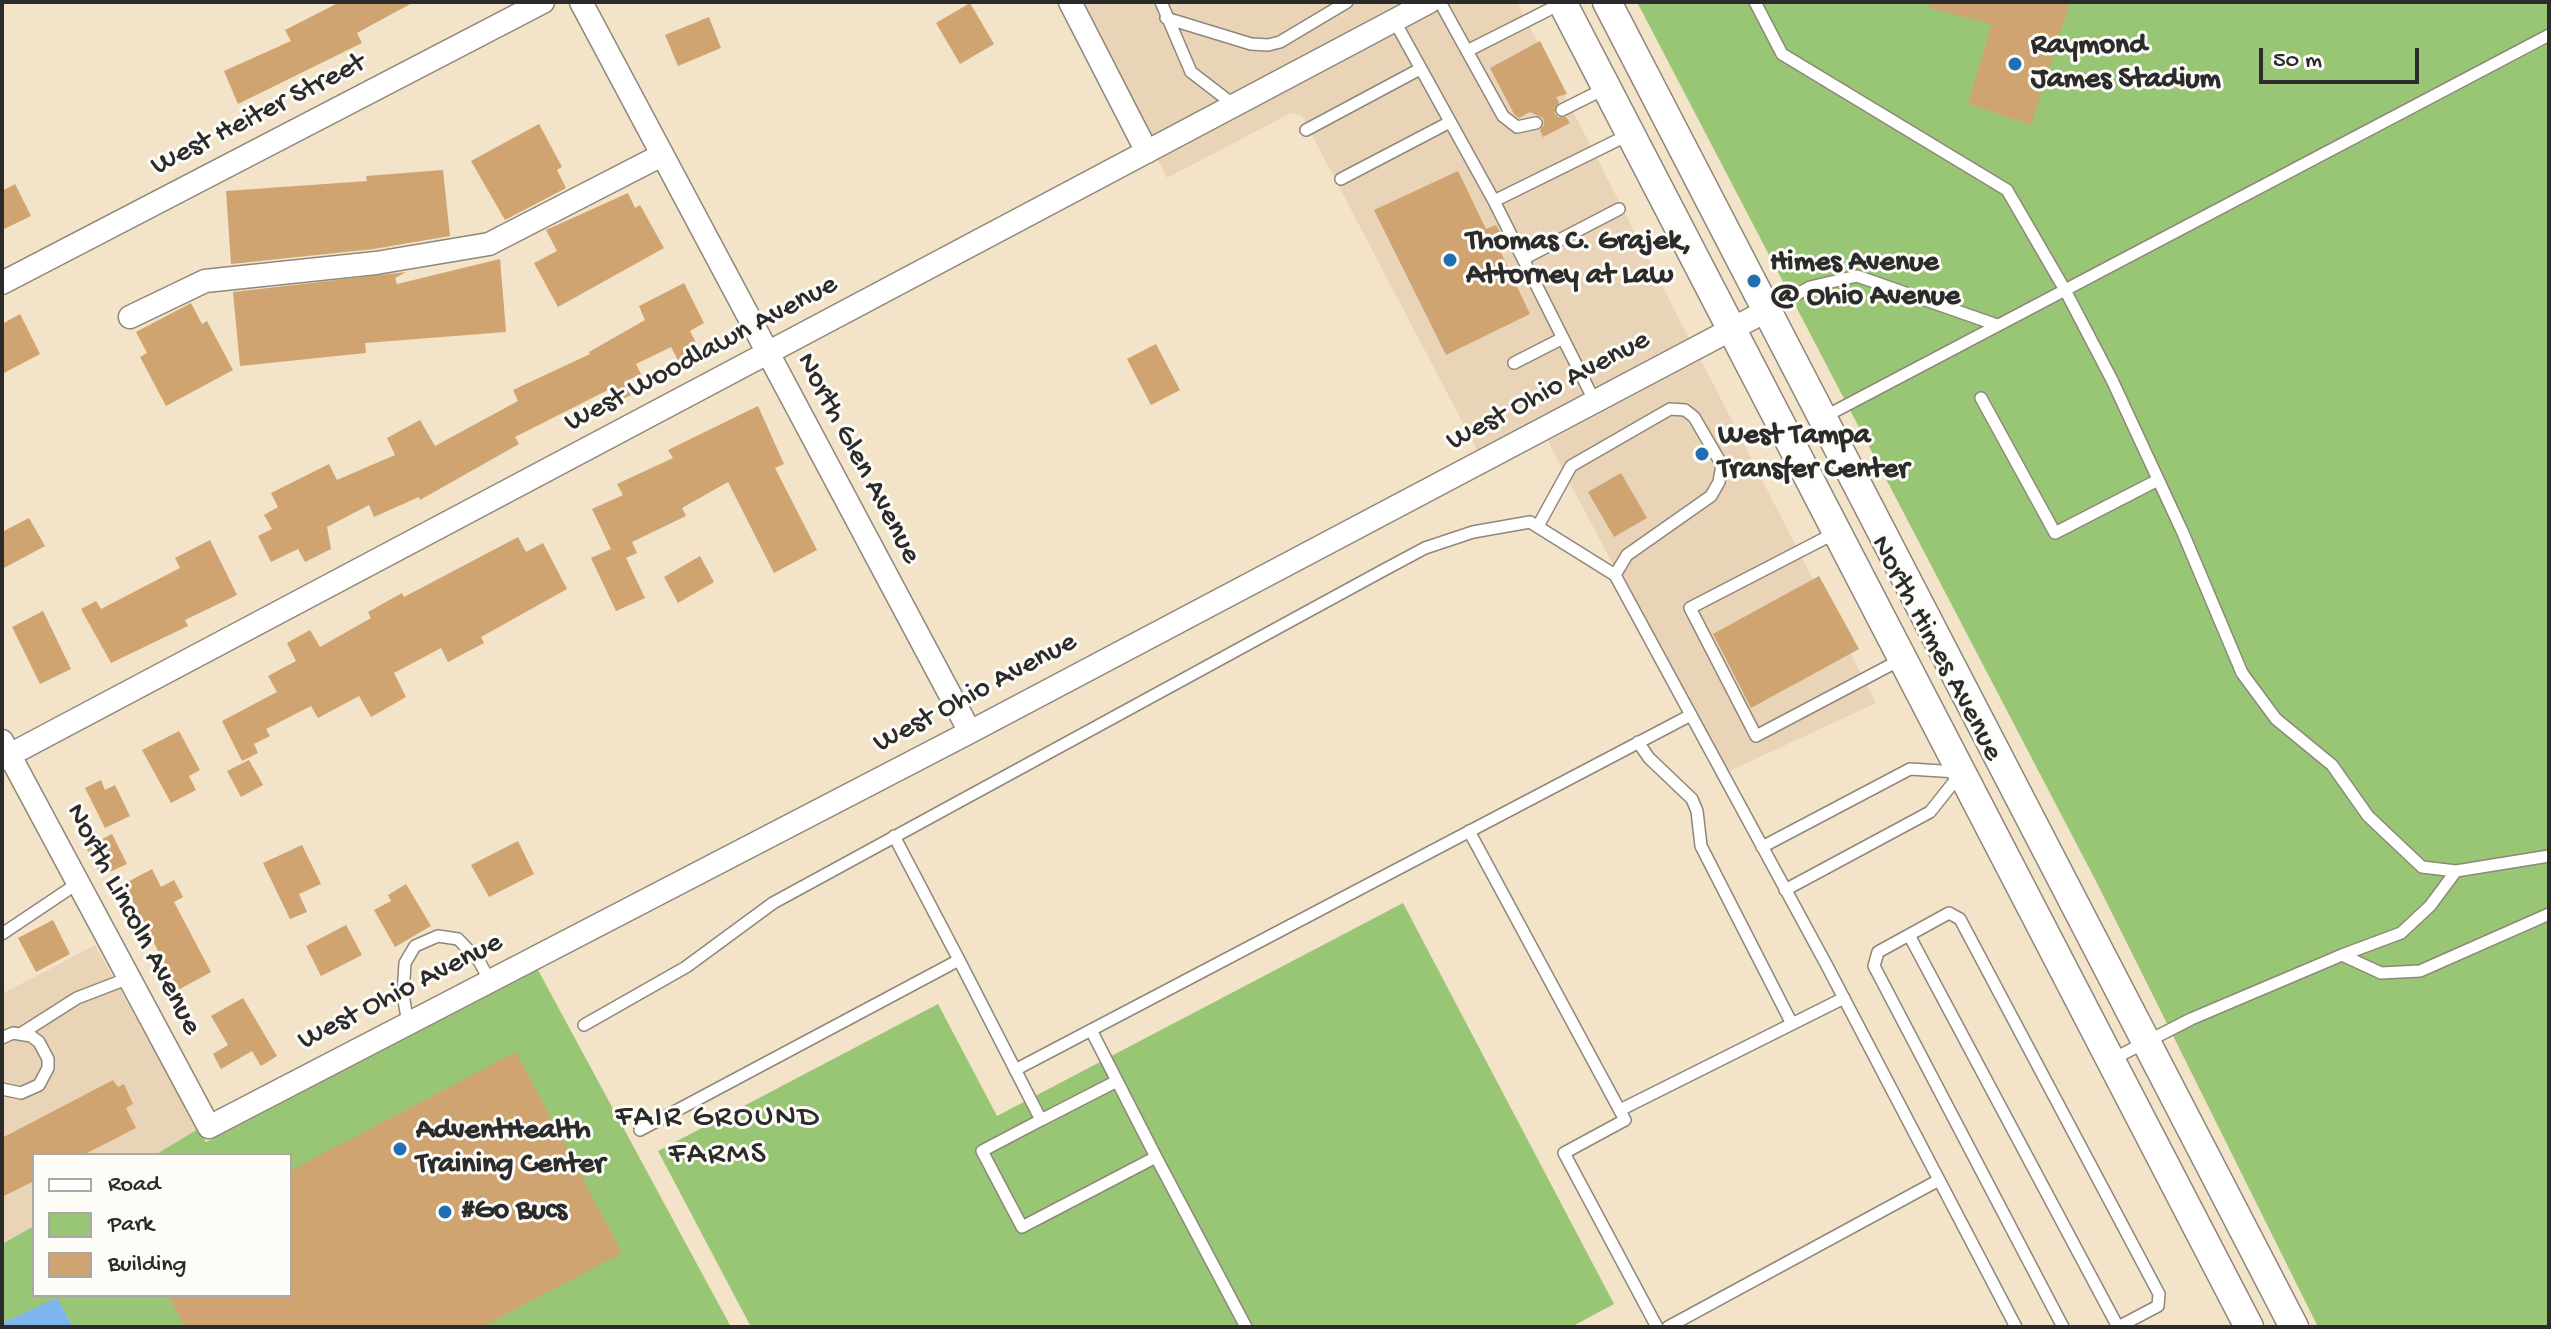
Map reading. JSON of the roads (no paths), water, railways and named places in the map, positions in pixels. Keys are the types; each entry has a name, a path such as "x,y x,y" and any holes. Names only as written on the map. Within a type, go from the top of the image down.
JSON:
{"street":[{"name":"West Heiter Street","path":"2,283 543,2"},
{"name":"North Glen Avenue","path":"581,2 660,156 970,732"},
{"path":"1070,2 1147,152"},
{"name":"West Woodlawn Avenue","path":"4,752 767,356 1429,2"},
{"name":"North Himes Avenue","path":"1562,2 1604,89 2249,1327"},
{"name":"North Himes Avenue","path":"1607,2 2294,1327"},
{"path":"130,317 205,281 376,263 489,244 660,156"},
{"name":"West Ohio Avenue","path":"209,1127 970,732 1768,310"},
{"name":"North Lincoln Avenue","path":"4,752 209,1127"},
{"path":"1961,773 1996,753"}],"lane":[{"path":"1161,2 1191,72 1234,105"},
{"path":"1166,18 1251,44 1268,45 1280,42 1347,2"},
{"path":"1440,2 1503,116 1517,127 1536,123"},
{"path":"1467,51 1562,2"},
{"path":"1755,2 1782,54 2007,190 2065,290 2158,480 2242,673 2276,719 2332,765 2368,816 2422,867 2456,871 2549,856"},
{"path":"1394,20 1494,201 1595,402"},
{"path":"1824,417 2549,35"},
{"path":"1306,130 1420,69"},
{"path":"1562,110 1604,89"},
{"path":"1341,179 1450,122"},
{"path":"1494,201 1628,135"},
{"path":"1523,259 1619,209"},
{"path":"1768,310 1810,287 1857,276 1997,325"},
{"path":"1514,363 1563,338"},
{"path":"1981,398 2055,533 2158,480"},
{"path":"1538,526 1571,466 1670,409 1685,410 1694,417 1722,465 1719,482 1711,496 1627,555 1615,575"},
{"path":"584,1025 686,967 768,906 1425,548 1473,532 1530,522 1615,575 1844,998 2016,1327"},
{"path":"1835,533 1690,608 1756,736 1901,660"},
{"path":"1015,1070 1689,716"},
{"path":"1638,742 1649,758 1692,799 1697,811 1701,846 1792,1024"},
{"path":"1762,847 1910,769 1961,773"},
{"path":"1785,890 1930,812 1961,773"},
{"path":"1469,831 1625,1120 1564,1153 1657,1327"},
{"path":"894,836 1041,1120"},
{"path":"2111,1060 2191,1019 2401,933 2430,906 2456,871"},
{"path":"2,934 78,883"},
{"path":"1909,935 2118,1327 2158,1306 2161,1300 1954,914 1949,913 1909,935 1874,958 1874,966 2063,1327"},
{"path":"2342,955 2381,973 2420,971 2549,914"},
{"path":"408,1023 403,995 405,963 415,946 438,936 458,939 479,961 490,981"},
{"path":"640,1130 959,960"},
{"path":"2,1038 22,1033 77,998 129,978"},
{"path":"1620,1110 1844,998"},
{"path":"1091,1030 1246,1327"},
{"path":"2,1089 21,1093 30,1091 39,1085 48,1068 48,1059 39,1042 22,1033"},
{"path":"1117,1081 982,1151 1022,1227 1156,1157"},
{"path":"1668,1327 1939,1180"}],"water":[{"path":"57,1298 73,1327 2,1327 2,1323"}],"place":[{"name":"Raymond James Stadium","path":"2015,64"},
{"name":"Thomas C. Grajek, Attorney at Law","path":"1450,260"},
{"name":"Himes Avenue @ Ohio Avenue","path":"1754,281"},
{"name":"West Tampa Transfer Center","path":"1702,454"},
{"name":"AdventHealth Training Center","path":"400,1149"},
{"name":"#Go Bucs","path":"445,1212"}],"district":[{"name":"FAIR GROUND FARMS","path":"718,1138"}]}
